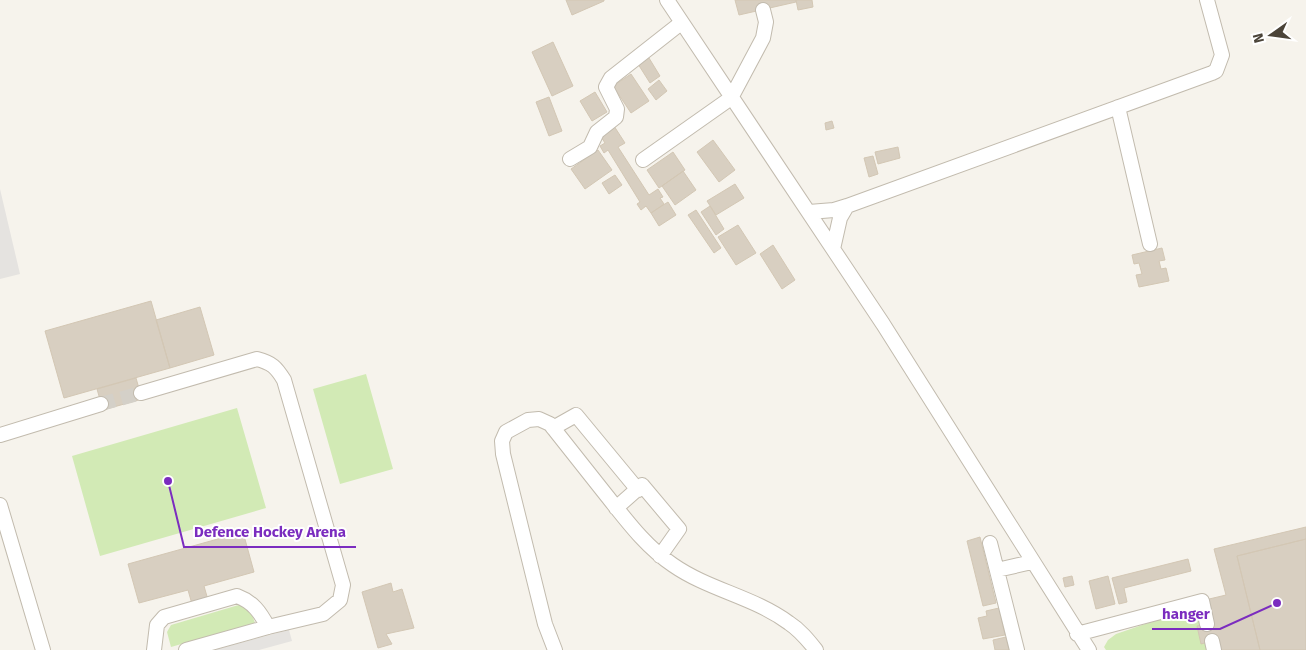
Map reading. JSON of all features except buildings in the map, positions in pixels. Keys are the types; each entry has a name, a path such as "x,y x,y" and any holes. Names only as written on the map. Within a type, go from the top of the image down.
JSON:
{"lane":[{"path":"667,0 883,324 1088,650"},
{"path":"809,212 834,210 847,206 1216,71 1222,55 1208,0"},
{"path":"643,160 731,98 763,38 766,22 763,10"},
{"path":"570,159 590,146 597,132 616,117 617,109 606,87 610,78 681,23"},
{"path":"1118,107 1150,244"},
{"path":"834,249 840,218 847,206"},
{"path":"140,393 257,359 276,367 284,380 343,585 340,600 323,614 186,650"},
{"path":"0,435 101,404"},
{"path":"553,428 576,416 638,490"},
{"path":"555,650 544,624 503,454 502,441 506,432 528,420 539,419 550,424 634,530 660,556 693,578 774,613 790,623 816,650"},
{"path":"616,508 642,485 679,528 660,556"},
{"path":"0,505 43,650"},
{"path":"990,543 1017,650"},
{"path":"997,570 1032,562"},
{"path":"154,650 157,625 164,617 237,596 245,599 259,610 268,627"},
{"path":"1077,634 1202,601 1207,624"}],"green space":[{"path":"366,374 393,469 340,484 313,389"},
{"path":"237,408 266,508 100,556 72,456"},
{"path":"242,604 251,612 255,623 171,647 167,632 171,625"},
{"path":"1189,609 1197,609 1203,625 1197,626 1201,643 1209,642 1211,650 1106,650 1104,647 1108,640 1116,634"}],"shaded area":[{"path":"0,189 20,274 0,279"},
{"path":"289,630 292,641 259,650 214,650"}],"tunnel":[{"path":"101,404 141,393"}],"place":[{"name":"Defence Hockey Arena","path":"168,481"},
{"name":"hanger","path":"1277,603"}]}
